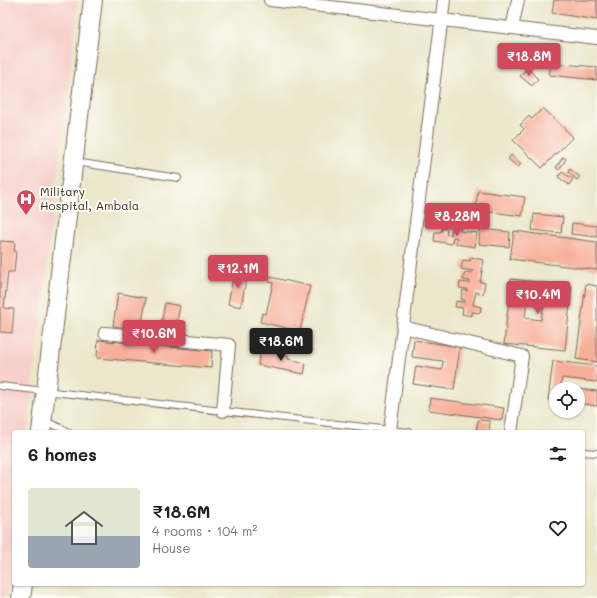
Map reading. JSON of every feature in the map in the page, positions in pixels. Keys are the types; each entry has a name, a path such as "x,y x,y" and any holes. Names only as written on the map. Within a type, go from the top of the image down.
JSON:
{"street":[{"path":"42,426 93,0"},
{"path":"270,0 597,38"},
{"path":"390,430 444,0"},
{"path":"512,28 518,0"},
{"path":"403,327 522,356 511,430"},
{"path":"105,334 229,345 223,411"},
{"path":"21,598 23,586"}],"lane":[{"path":"73,162 178,178"},
{"path":"0,386 390,430"},
{"path":"42,426 61,428 64,430"},
{"path":"585,452 597,454"}],"shaded area":[{"name":"Military Hospital, Ambala","path":"0,0 78,0 27,430 12,430 12,556 7,598 0,598"}],"building":[{"path":"554,0 597,0 597,20 552,13"},
{"path":"551,63 597,67 597,80 549,75"},
{"path":"527,68 538,79 532,86 520,76"},
{"path":"543,108 573,137 542,168 513,140 524,129 520,125 529,116 532,119"},
{"path":"511,155 521,164 518,167 508,159"},
{"path":"563,157 566,159 559,170 556,168"},
{"path":"570,169 580,177 577,180 568,172"},
{"path":"562,172 573,179 569,185 558,177"},
{"path":"478,191 525,197 522,216 475,210"},
{"path":"534,214 563,217 561,233 532,230"},
{"path":"572,223 597,226 597,237 571,234"},
{"path":"452,226 461,227 460,231 477,233 475,247 456,244 457,238 453,237 452,244 434,241 435,232 441,232 442,228 447,229 446,234 451,235"},
{"path":"480,229 510,232 509,247 479,244"},
{"path":"514,231 597,242 597,270 510,259"},
{"path":"0,241 15,242 14,251 16,251 14,272 8,272 4,308 14,309 12,333 0,332"},
{"path":"471,257 484,260 480,282 485,283 483,294 476,292 473,305 481,307 480,313 472,312 472,316 462,314 463,308 455,307 456,301 465,302 465,300 461,299 463,290 467,291 467,289 459,288 460,282 469,283 470,281 463,280 465,272 472,273 473,271 461,269 463,260 470,261"},
{"path":"234,272 247,274 241,307 228,304"},
{"path":"270,277 310,286 300,331 260,322 262,313 266,314 273,283 269,282"},
{"path":"511,279 572,286 565,350 504,344","holes":["527,301 544,303 541,320 525,318"]},
{"path":"586,284 597,286 597,362 576,359"},
{"path":"118,293 146,298 141,330 113,326"},
{"path":"165,303 180,306 175,334 160,331"},
{"path":"98,340 212,351 211,368 97,358"},
{"path":"414,340 460,347 454,390 413,384 416,366 442,370 443,361 412,357"},
{"path":"261,350 288,355 288,359 306,363 304,374 258,365"},
{"path":"553,361 597,366 597,382 562,378 562,382 550,382"},
{"path":"585,390 597,391 597,406 585,404"},
{"path":"430,398 504,408 502,420 429,410"},
{"path":"478,420 490,421 489,430 476,430"}],"place":[{"name":"Military Hospital, Ambala","path":"26,216"}]}
